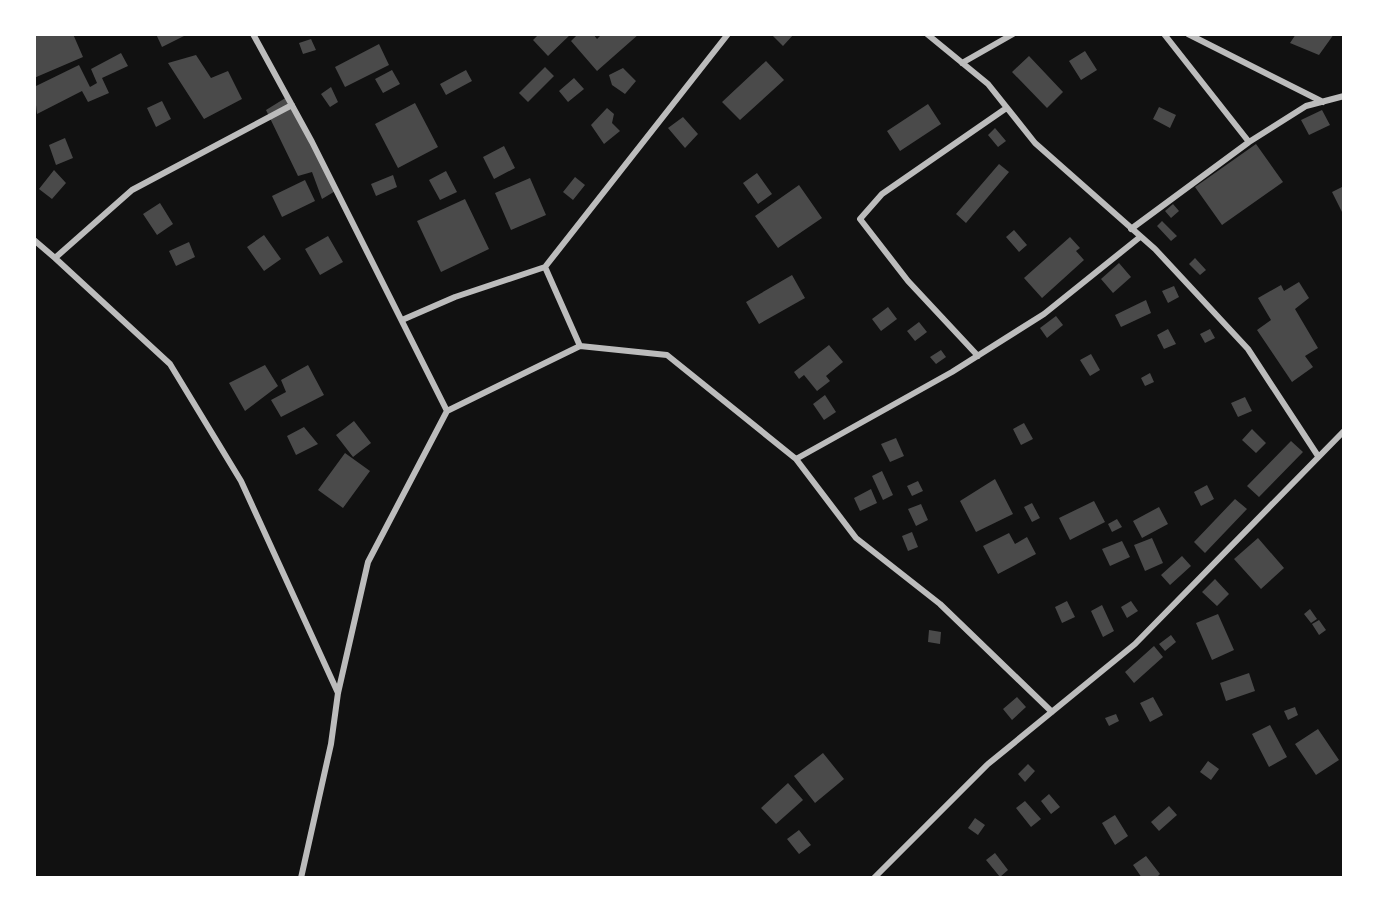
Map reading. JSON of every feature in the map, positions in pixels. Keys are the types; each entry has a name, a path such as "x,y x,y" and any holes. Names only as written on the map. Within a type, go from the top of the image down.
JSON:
{"street":[{"path":"253,34 292,105 447,411"},
{"path":"402,320 455,297 545,267 728,34"},
{"path":"927,34 988,84 1005,109 1035,143 1140,237 1248,349 1318,456"},
{"path":"962,63 1013,34"},
{"path":"1164,34 1249,142"},
{"path":"1188,34 1323,102"},
{"path":"1131,229 1249,142 1306,106 1344,96"},
{"path":"55,258 132,190 292,105"},
{"path":"978,356 908,281 860,219 882,194 1005,109"},
{"path":"796,459 978,356 1044,314 1140,237"},
{"path":"34,240 170,364 241,481 338,693"},
{"path":"545,267 580,346"},
{"path":"301,878 331,744 338,693 368,562 447,411 580,346 667,355 796,459 856,538 940,604 1052,712"},
{"path":"874,878 988,764 1135,644 1344,431"}],"building":[{"path":"39,34 73,34 83,57 34,78 34,37"},
{"path":"156,34 188,34 162,47"},
{"path":"539,34 571,34 548,56 533,40"},
{"path":"578,34 593,34 597,39 602,34 639,34 597,71 571,41"},
{"path":"771,34 794,34 783,46"},
{"path":"1296,34 1334,34 1319,55 1290,43"},
{"path":"311,39 316,50 303,54 299,43"},
{"path":"379,44 389,65 345,87 335,67"},
{"path":"1085,51 1097,70 1081,80 1069,61"},
{"path":"121,53 128,66 102,78 109,93 88,102 82,91 37,114 34,87 79,65 90,87 97,83 91,69"},
{"path":"196,55 211,78 228,71 242,99 204,119 168,63"},
{"path":"1029,56 1063,92 1047,108 1012,72"},
{"path":"766,61 784,80 740,120 722,102"},
{"path":"545,67 554,76 528,102 519,93"},
{"path":"623,68 636,81 625,94 612,85 609,75"},
{"path":"392,70 400,84 383,93 375,79"},
{"path":"466,70 472,81 446,95 440,84"},
{"path":"574,78 584,89 568,102 559,91"},
{"path":"331,87 338,102 330,107 321,94"},
{"path":"287,97 337,190 322,199 312,172 298,176 266,110"},
{"path":"162,101 171,119 156,127 147,108"},
{"path":"415,103 438,147 398,168 375,124"},
{"path":"928,104 941,124 900,151 887,131"},
{"path":"1159,107 1176,115 1170,128 1153,119"},
{"path":"607,108 614,114 612,123 620,131 604,144 591,125"},
{"path":"1322,110 1330,125 1309,135 1301,120"},
{"path":"683,117 698,134 685,148 668,128"},
{"path":"995,128 1006,141 998,147 988,135"},
{"path":"65,138 73,158 56,165 49,145"},
{"path":"1256,144 1283,182 1222,225 1195,187"},
{"path":"504,146 515,168 494,179 483,157"},
{"path":"999,164 1009,172 966,223 956,214"},
{"path":"54,170 66,183 52,199 39,189"},
{"path":"446,171 457,192 440,200 429,180"},
{"path":"757,173 772,194 758,204 743,183"},
{"path":"393,175 397,187 376,196 371,184"},
{"path":"575,177 585,185 573,200 563,192"},
{"path":"530,178 546,215 511,230 495,193"},
{"path":"305,180 315,201 282,217 272,196"},
{"path":"799,185 822,218 778,248 755,216"},
{"path":"1344,186 1344,216 1332,192"},
{"path":"465,199 489,249 441,272 417,221"},
{"path":"160,203 173,224 157,235 143,214"},
{"path":"1173,204 1179,211 1171,218 1165,211"},
{"path":"1162,221 1177,236 1171,241 1157,226"},
{"path":"1014,230 1027,245 1019,252 1006,237"},
{"path":"264,235 281,259 264,271 247,247"},
{"path":"328,236 343,262 320,275 305,249"},
{"path":"1070,237 1080,248 1076,251 1084,260 1042,298 1024,278"},
{"path":"189,242 195,257 176,266 169,251"},
{"path":"1195,258 1206,270 1200,275 1189,264"},
{"path":"1119,263 1131,277 1113,293 1101,279"},
{"path":"792,275 805,298 759,324 746,302"},
{"path":"1299,282 1309,298 1295,309 1318,348 1305,356 1313,367 1292,382 1257,330 1271,320 1258,298 1281,285 1284,291"},
{"path":"1174,286 1179,297 1168,303 1162,291"},
{"path":"1146,300 1151,313 1121,327 1115,315"},
{"path":"888,307 897,319 881,331 872,319"},
{"path":"1056,316 1063,325 1047,338 1040,328"},
{"path":"919,322 927,332 915,341 907,331"},
{"path":"1168,329 1176,344 1164,349 1157,335"},
{"path":"1210,329 1215,338 1205,343 1200,334"},
{"path":"829,345 843,362 826,376 830,381 817,391 804,375 799,379 794,372"},
{"path":"941,350 946,357 936,364 930,357"},
{"path":"1091,354 1100,370 1090,376 1080,360"},
{"path":"265,365 278,386 245,411 229,383"},
{"path":"308,365 324,395 281,417 271,400 286,392 281,380"},
{"path":"1150,373 1154,382 1145,386 1141,378"},
{"path":"825,395 836,412 824,420 813,404"},
{"path":"1245,397 1252,411 1238,417 1231,403"},
{"path":"354,421 371,443 353,457 336,435"},
{"path":"1024,423 1033,439 1021,445 1013,429"},
{"path":"304,427 318,444 296,455 287,436"},
{"path":"1252,429 1266,443 1256,453 1242,440"},
{"path":"896,438 904,456 890,462 881,444"},
{"path":"1291,441 1303,452 1259,497 1247,486"},
{"path":"345,453 370,471 343,508 318,490"},
{"path":"882,471 893,495 883,500 872,476"},
{"path":"995,479 1013,514 976,532 960,501"},
{"path":"918,481 923,491 912,496 907,486"},
{"path":"1207,485 1214,499 1201,506 1194,492"},
{"path":"871,489 877,503 860,511 854,498"},
{"path":"1235,499 1247,509 1205,553 1194,542"},
{"path":"1094,501 1105,522 1070,540 1059,518"},
{"path":"1032,503 1040,518 1032,522 1024,507"},
{"path":"921,504 928,520 916,526 908,509"},
{"path":"1159,507 1168,524 1142,538 1133,521"},
{"path":"1117,519 1122,527 1112,532 1108,524"},
{"path":"912,532 918,547 908,551 902,536"},
{"path":"1009,533 1015,544 1027,537 1036,554 998,574 983,546"},
{"path":"1152,538 1163,563 1145,571 1134,545"},
{"path":"1258,538 1284,568 1261,589 1234,559"},
{"path":"1122,541 1130,557 1110,566 1102,549"},
{"path":"1182,556 1191,566 1170,585 1161,575"},
{"path":"1215,579 1229,594 1217,606 1202,592"},
{"path":"1067,601 1075,617 1062,623 1055,607"},
{"path":"1131,601 1138,611 1127,618 1121,607"},
{"path":"1102,605 1114,631 1103,637 1091,611"},
{"path":"1310,609 1317,619 1311,623 1304,614"},
{"path":"1218,614 1234,650 1212,660 1196,623"},
{"path":"1319,620 1326,630 1319,635 1312,624"},
{"path":"929,630 941,632 940,644 928,642"},
{"path":"1171,635 1176,642 1165,651 1159,644"},
{"path":"1154,646 1163,657 1134,683 1125,672"},
{"path":"1249,673 1255,691 1226,701 1220,683"},
{"path":"1017,697 1026,707 1012,720 1003,709"},
{"path":"1153,697 1163,715 1150,722 1140,703"},
{"path":"1295,707 1298,715 1288,720 1284,711"},
{"path":"1116,714 1119,721 1109,726 1105,718"},
{"path":"1270,725 1287,757 1269,767 1252,734"},
{"path":"1318,729 1339,760 1316,775 1295,744"},
{"path":"823,753 844,779 815,803 794,776"},
{"path":"1208,761 1219,769 1211,780 1200,772"},
{"path":"1028,764 1035,771 1025,782 1018,774"},
{"path":"788,783 803,800 776,824 761,808"},
{"path":"1049,794 1060,807 1051,814 1041,801"},
{"path":"1025,801 1041,819 1031,827 1016,808"},
{"path":"1169,806 1177,815 1159,831 1151,822"},
{"path":"1115,815 1128,836 1115,845 1102,823"},
{"path":"975,818 985,825 978,835 968,828"},
{"path":"799,830 811,845 799,854 787,839"},
{"path":"995,853 1008,870 1000,877 986,860"},
{"path":"1146,856 1160,874 1156,878 1142,878 1133,865"}]}
